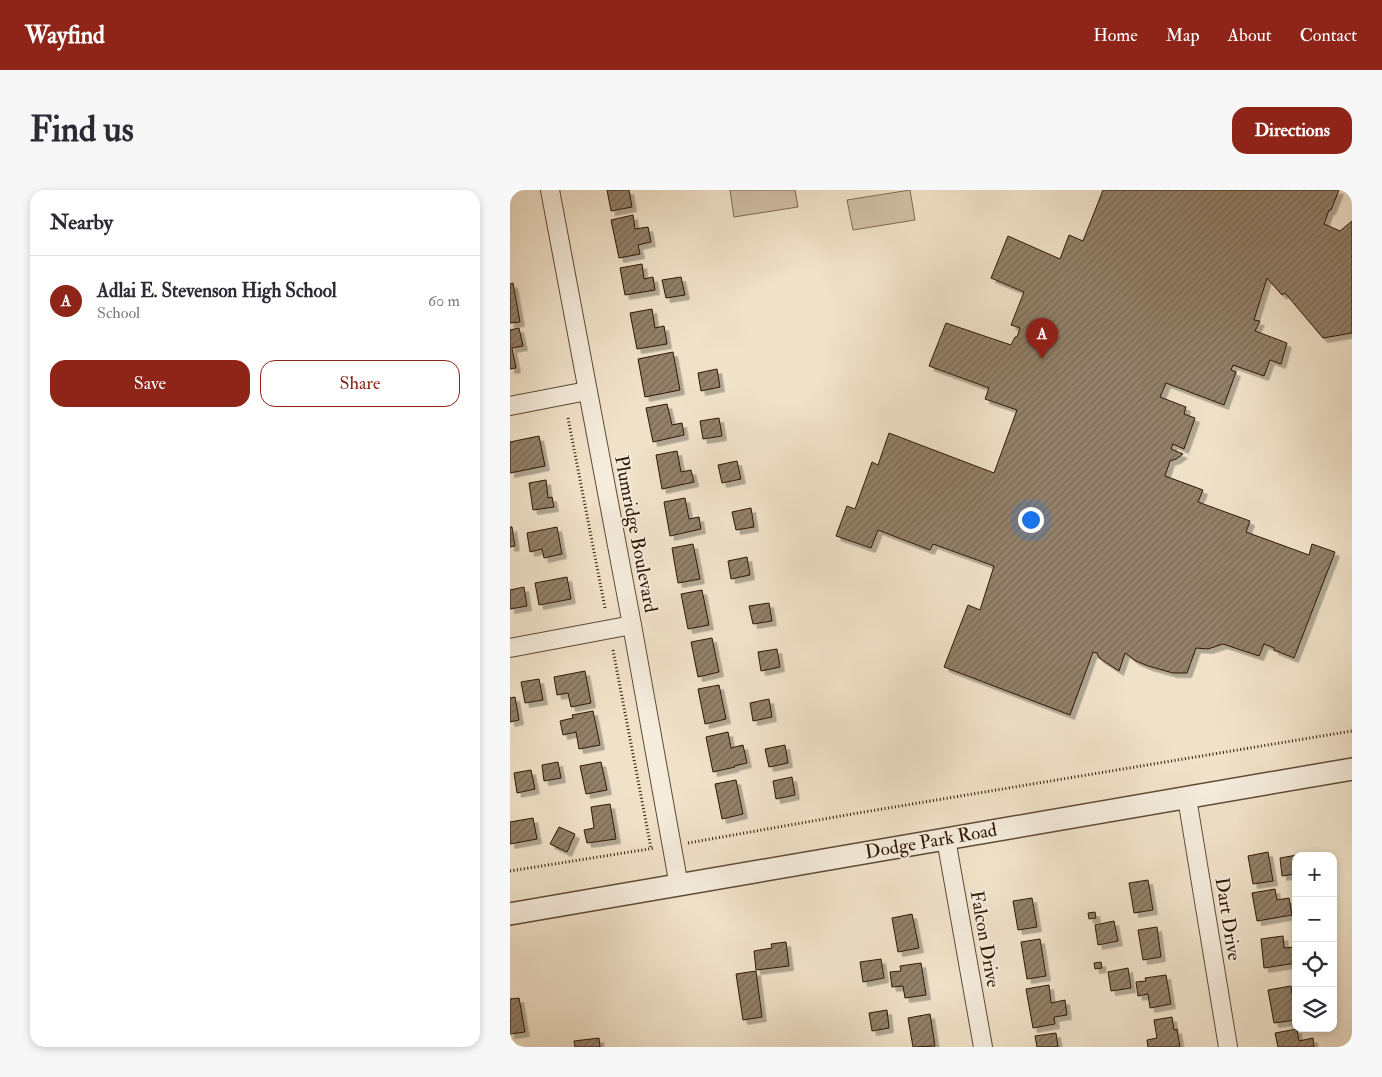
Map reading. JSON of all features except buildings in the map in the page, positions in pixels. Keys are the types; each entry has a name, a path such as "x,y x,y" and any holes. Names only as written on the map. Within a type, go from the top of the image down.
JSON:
{"street":[{"name":"Plumridge Boulevard","path":"550,190 679,886"},
{"path":"510,406 587,391"},
{"path":"510,648 632,625"},
{"name":"Dodge Park Road","path":"510,914 1352,769"},
{"name":"Dart Drive","path":"1187,798 1228,1047"},
{"name":"Falcon Drive","path":"946,839 983,1047"}],"path":[{"path":"568,418 606,608"},
{"path":"613,650 651,849"},
{"path":"683,843 1352,731"},
{"path":"510,871 659,847"}],"shaded area":[{"path":"730,190 795,190 798,207 734,217"},
{"path":"910,190 915,220 853,230 847,200"}],"place":[{"name":"Adlai E. Stevenson High School","path":"1042,359"}]}
